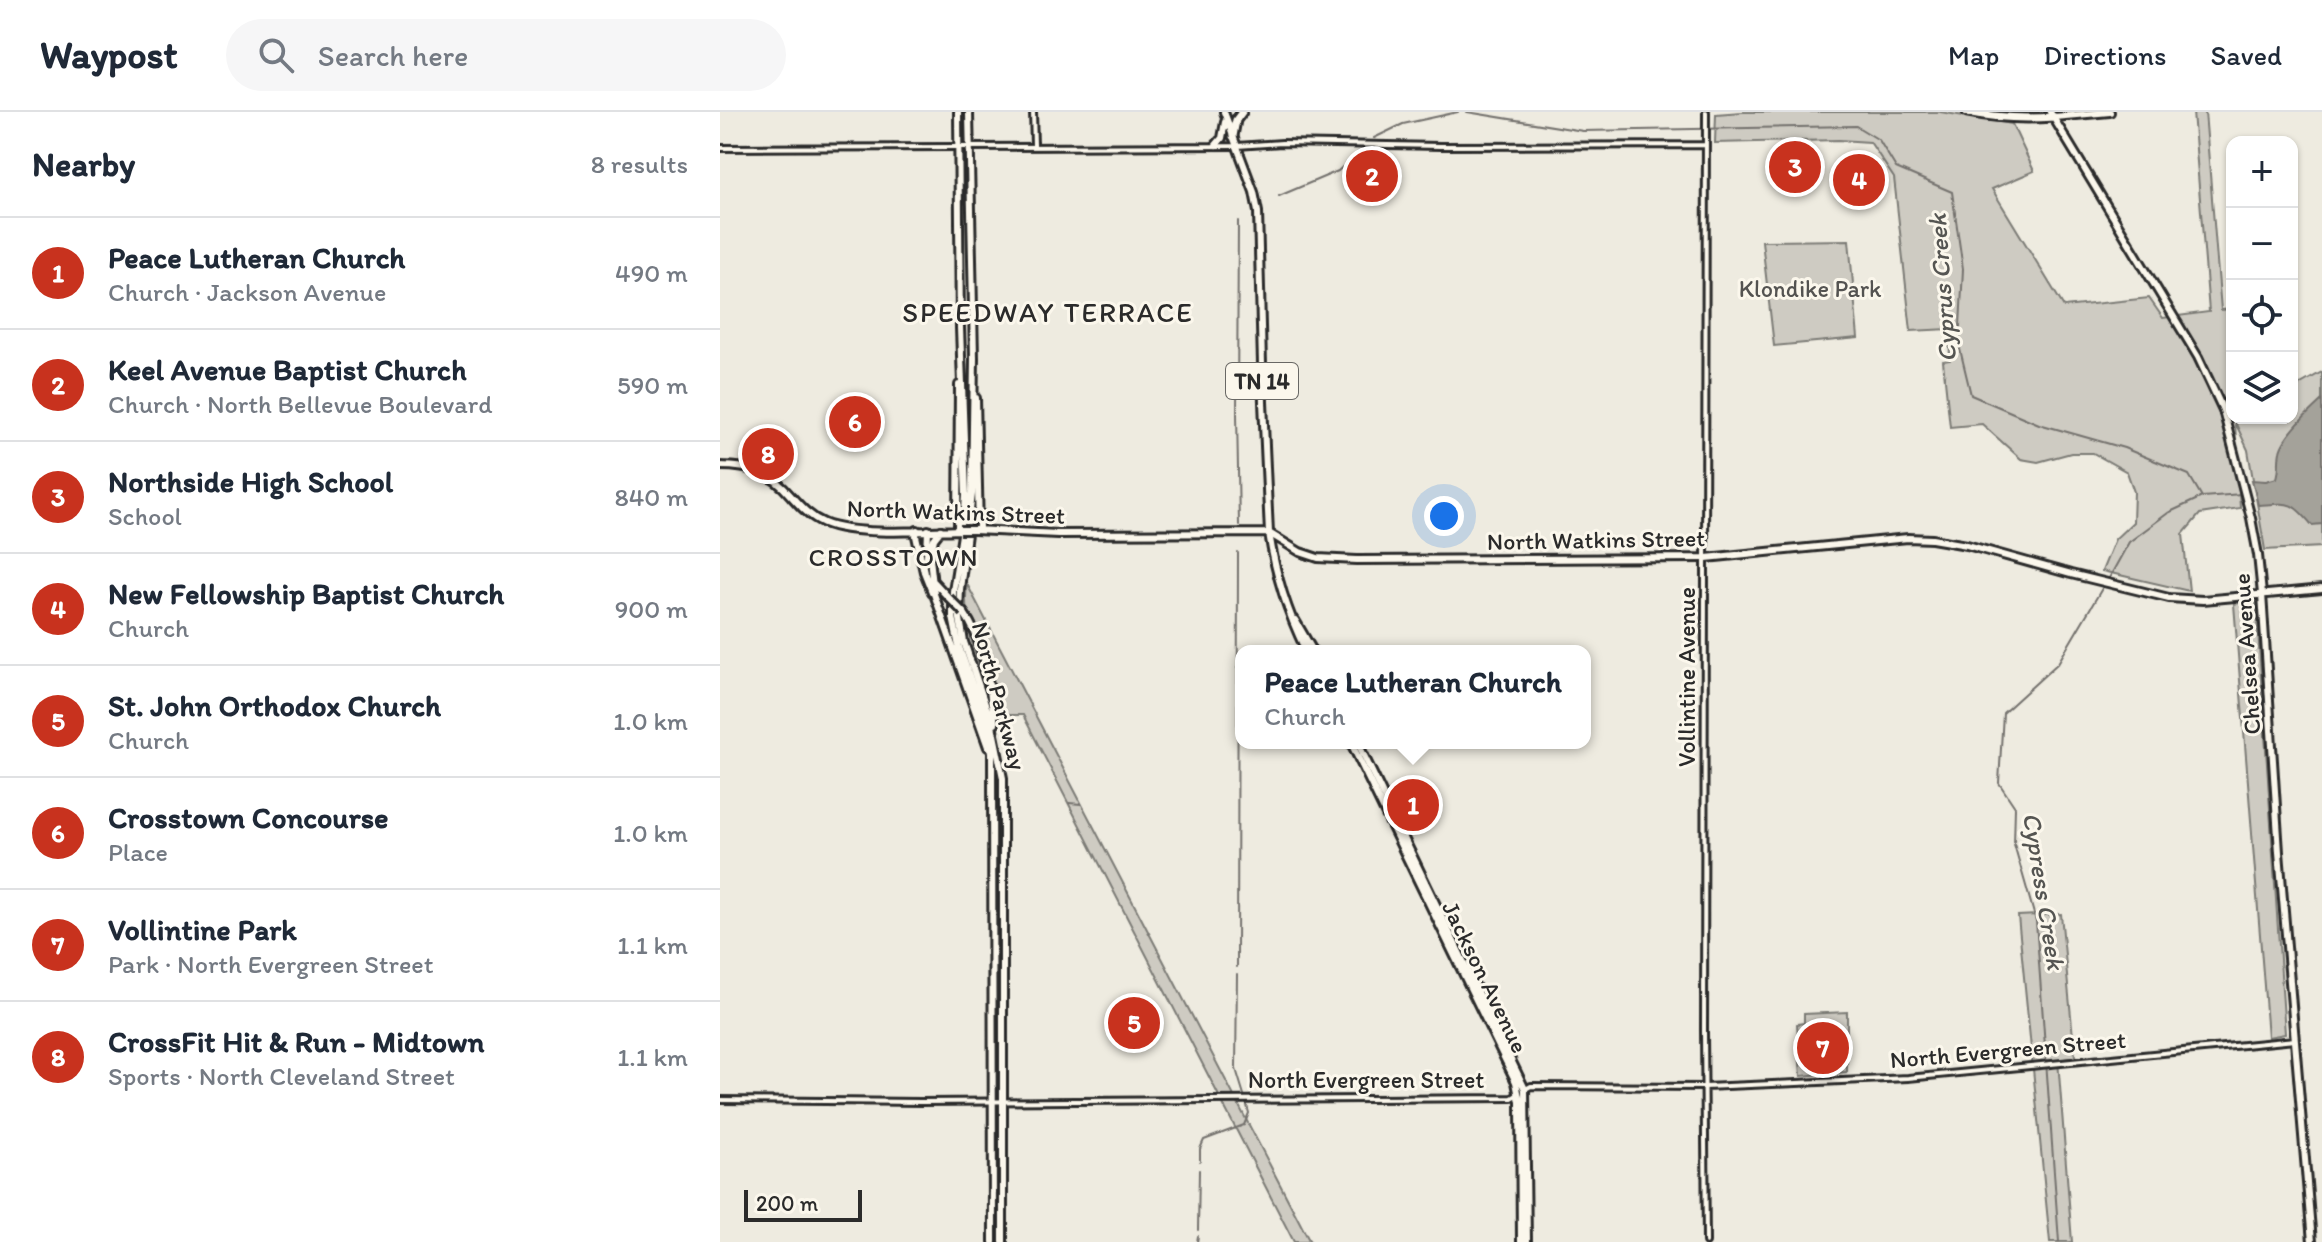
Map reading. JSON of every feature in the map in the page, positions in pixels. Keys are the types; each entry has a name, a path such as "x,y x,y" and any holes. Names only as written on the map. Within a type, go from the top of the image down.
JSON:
{"highway":[{"path":"1233,136 1236,120 1242,112"},
{"path":"1967,112 2019,119 2052,114"}],"main road":[{"name":"North Parkway","path":"958,112 966,496 953,591 953,617 959,647 987,728 992,762 993,1242"},
{"name":"North Parkway","path":"969,112 974,358 972,508 959,613 964,642 987,708 1004,785 1003,1242"},
{"path":"2052,114 2110,112"},
{"name":"Chelsea Avenue","path":"2052,114 2198,357 2223,410 2251,518 2262,594 2279,852 2312,1242"},
{"name":"TN 14","path":"1225,115 1254,192 1258,212 1269,533 1276,575 1303,645"},
{"path":"1216,145 1222,138 1225,115"},
{"path":"956,530 961,357"},
{"path":"974,358 976,530"},
{"name":"North Watkins Street","path":"720,466 740,466 764,473 783,487 806,512 822,522 855,530 1058,534 1269,533 1300,552 1331,559 1706,558 1879,540 1932,539 1967,545 2169,598 2203,600 2322,589"},
{"path":"917,530 924,572 981,723 992,762"},
{"path":"928,530 927,562 934,594"},
{"path":"941,530 931,547 931,577 972,624 985,666 1000,758"},
{"name":"TN 14","path":"1293,617 1310,645"},
{"name":"Jackson Avenue","path":"1354,749 1522,1091"},
{"name":"Jackson Avenue","path":"1361,749 1522,1091 1524,1242"}],"street":[{"path":"1033,112 1034,145"},
{"name":"Vollintine Avenue","path":"1706,112 1706,1242"},
{"path":"720,148 1237,146 1282,143 1454,147 1706,145"},
{"name":"North Evergreen Street","path":"720,1100 1512,1098 1531,1086 1705,1087 1908,1078 2295,1040"}],"green space":[{"path":"1940,112 2012,124 2034,171 1992,189 2064,307 2149,298 2163,318 2209,312 2193,112 2205,112 2221,310 2226,310 2226,424 2235,424 2240,508 2200,514 2183,534 2189,591 2102,571 2115,539 2133,522 2134,492 2127,472 2093,453 2071,453 2038,462 2021,459 1982,424 1950,427 1943,361 1950,360 1949,329 1911,331 1894,178 1870,142 1715,143 1716,114"},
{"name":"Klondike Park","path":"1849,240 1858,338 1774,346 1762,241"},
{"path":"2322,372 2322,547 2265,550 2248,450 2236,424 2298,424 2298,386"},
{"path":"967,584 1310,1242 1294,1242 1023,715 999,715 970,634"},
{"path":"2256,600 2285,1034 2268,1037 2234,604"},
{"path":"2061,914 2075,1057 2058,1060 2072,1242 2050,1242 2018,916"},
{"path":"1847,1012 1847,1072 1801,1076 1797,1024 1804,1023 1804,1014"}],"shaded area":[{"path":"2322,400 2322,524 2312,525 2289,505 2258,505 2252,480 2277,478 2282,446"}],"waterway":[{"name":"Cyprus Creek","path":"1374,138 1403,124 1458,112"},
{"name":"Cyprus Creek","path":"1467,112 1583,131 1856,126 1879,140 1896,168 1952,192 1963,269 1959,345 1971,395 2039,424 2124,448 2189,475 2202,497"},
{"path":"1279,196 1338,171 1359,152"},
{"path":"1238,221 1239,525"},
{"name":"Cypress Creek","path":"2108,580 2129,542 2168,513 2202,497 2242,494"},
{"path":"1238,553 1238,645"},
{"name":"Cypress Creek","path":"2059,1242 2036,921 2014,844 2015,807 1999,783 2003,713 2058,663 2104,585"},
{"path":"1237,967 1238,749"},
{"path":"1069,803 1081,804"},
{"path":"1237,974 1236,1069 1244,1095"},
{"path":"1200,1161 1204,1140 1244,1125 1249,1113 1246,1102"},
{"path":"1198,1230 1199,1170"},
{"path":"1197,1242 1198,1236"}],"place":[{"name":"Northside High School","path":"1795,167"},
{"name":"Keel Avenue Baptist Church","path":"1372,176"},
{"name":"New Fellowship Baptist Church","path":"1859,180"},
{"name":"Crosstown Concourse","path":"855,422"},
{"name":"CrossFit Hit & Run - Midtown","path":"768,454"},
{"name":"Peace Lutheran Church","path":"1413,805"},
{"name":"St. John Orthodox Church","path":"1134,1023"},
{"name":"Vollintine Park","path":"1823,1048"}],"district":[{"name":"SPEEDWAY TERRACE","path":"1048,312"},
{"name":"CROSSTOWN","path":"894,557"}]}
